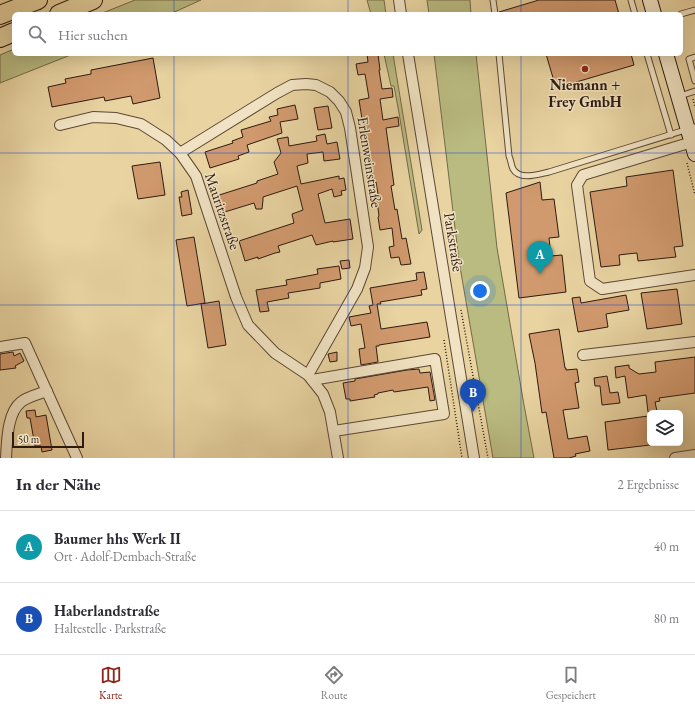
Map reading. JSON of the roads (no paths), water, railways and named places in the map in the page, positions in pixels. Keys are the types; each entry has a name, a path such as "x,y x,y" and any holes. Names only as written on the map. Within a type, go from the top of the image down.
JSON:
{"highway":[{"path":"0,15 38,0"},
{"path":"64,12 93,0"},
{"path":"0,38 12,33"}],"main road":[{"path":"650,0 653,12"},
{"path":"667,56 693,143"}],"street":[{"path":"399,0 401,12"},
{"name":"Parkstraße","path":"408,56 474,458"},
{"name":"Erlenweinstraße","path":"180,153 277,93 292,86 306,84 316,85 330,92 339,100 346,112 350,128 368,247 365,268 357,289 310,377"},
{"name":"Mauritzstraße","path":"60,125 93,117 116,118 141,124 166,140 180,153 196,176 236,297 248,325 275,353 310,377 323,394 330,412 338,458"},
{"path":"693,143 582,175 577,185 590,281 602,289 695,275"},
{"path":"583,355 695,342"},
{"path":"0,347 25,343 77,458"},
{"path":"310,377 435,358 444,414 334,431"},
{"path":"6,458 7,438 11,418 15,408 22,401 47,391"},
{"path":"675,458 695,455"}],"lane":[{"path":"493,0 494,12"},
{"path":"631,0 634,12"},
{"path":"683,13 695,10"},
{"path":"499,56 510,156 513,170 521,176 532,176 549,172 671,135 693,143"},
{"path":"648,56 671,135"},
{"path":"695,57 689,59 695,81"},
{"path":"679,96 695,91"}],"place":[{"name":"Niemann + Frey GmbH","path":"585,69"},
{"name":"Baumer hhs Werk II","path":"540,274"},
{"name":"Haberlandstraße","path":"473,412"}]}
